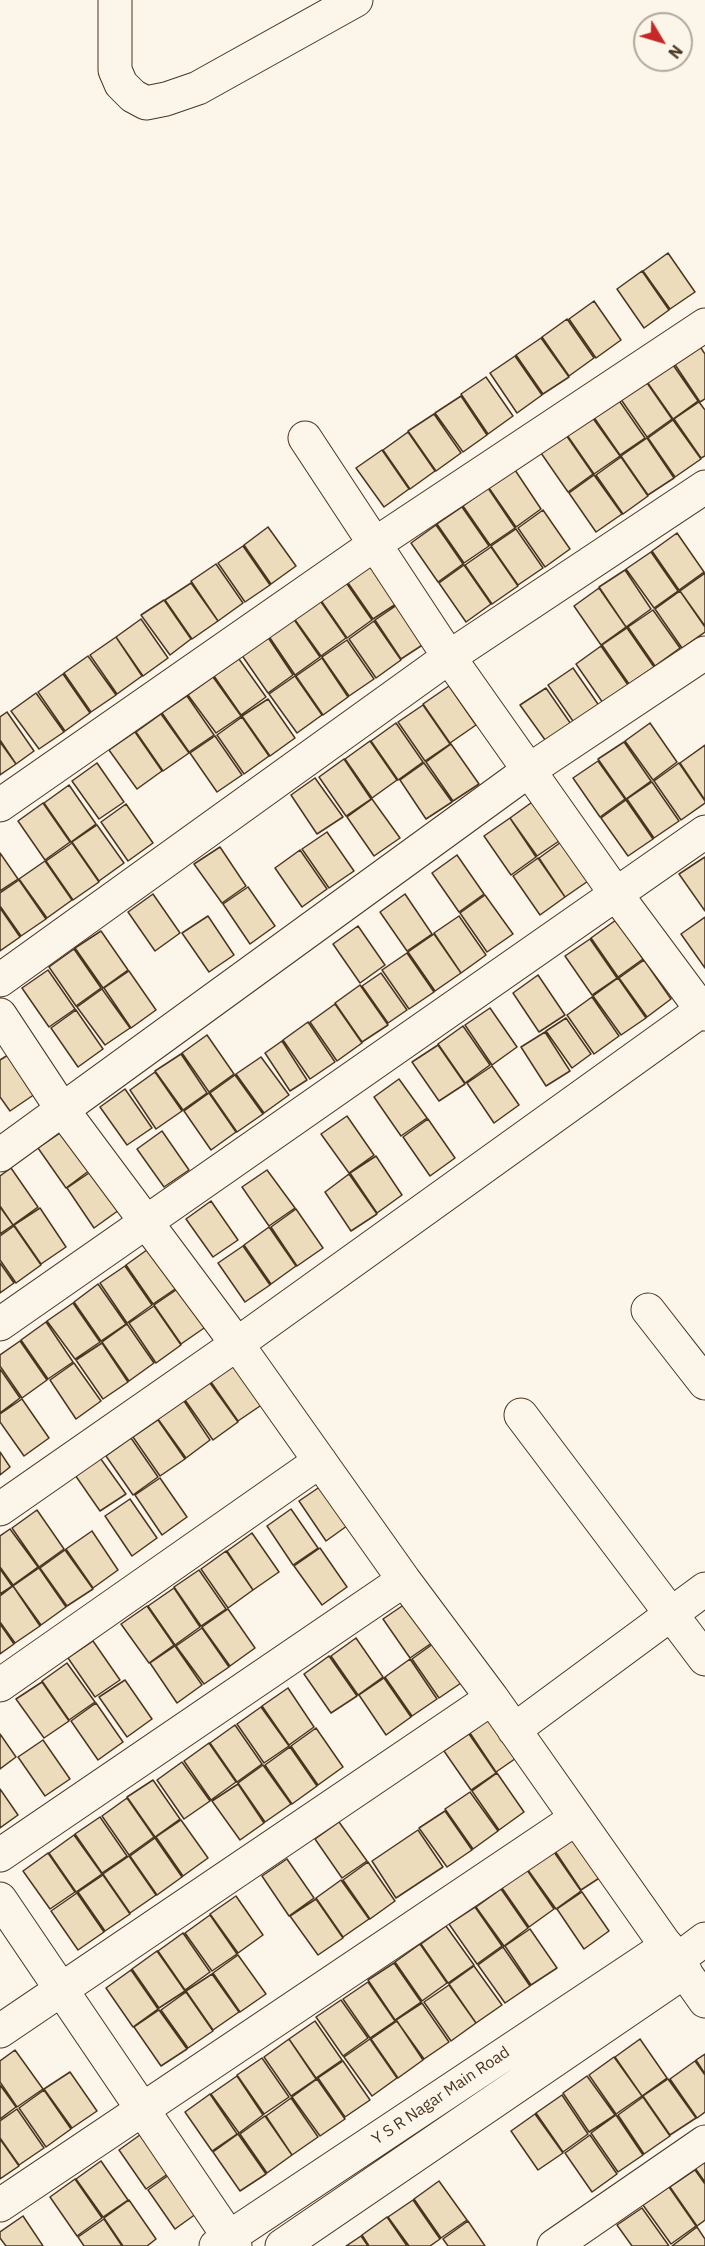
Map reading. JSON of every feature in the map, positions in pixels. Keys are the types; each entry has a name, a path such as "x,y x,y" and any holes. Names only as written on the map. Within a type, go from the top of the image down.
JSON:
{"street":[{"path":"115,0 115,70 121,84 133,96 146,103 198,88 356,0"},
{"path":"0,805 375,544 705,325"},
{"path":"0,1509 237,1344 704,1011 616,894 448,657 305,438"},
{"path":"0,981 448,657 705,487"},
{"path":"0,1155 528,771 705,653"},
{"path":"0,1324 705,832"},
{"path":"0,1015 62,1109 237,1344 404,1580 492,1698 705,2001"},
{"path":"648,1310 705,1383"},
{"path":"521,1415 705,1659"},
{"path":"0,1685 320,1461"},
{"path":"0,1855 404,1580"},
{"path":"514,1730 705,1589"},
{"path":"0,2031 492,1698"},
{"path":"0,2205 575,1819"},
{"path":"0,1899 142,2110 226,2243"},
{"name":"Y S R Nagar Main Road","path":"282,2246 705,1939"},
{"name":"Y S R Nagar Main Road","path":"226,2243 676,1959"},
{"path":"554,2246 705,2142"}],"building":[{"path":"668,253 695,292 670,309 643,271"},
{"path":"642,271 669,310 644,328 617,289"},
{"path":"594,301 621,340 596,358 569,319"},
{"path":"567,319 594,358 569,376 542,337"},
{"path":"541,338 569,377 543,394 516,355"},
{"path":"699,345 705,354 705,399 700,402 674,363"},
{"path":"515,356 542,395 517,413 490,373"},
{"path":"671,362 698,401 673,419 645,379"},
{"path":"486,377 513,416 488,434 461,394"},
{"path":"645,380 672,419 647,437 620,398"},
{"path":"461,396 487,435 463,452 435,413"},
{"path":"618,399 645,438 620,455 593,416"},
{"path":"699,402 705,410 705,456 701,458 674,419"},
{"path":"434,414 461,453 436,471 408,431"},
{"path":"592,417 620,456 594,474 567,435"},
{"path":"673,420 701,459 675,477 648,438"},
{"path":"408,432 435,471 410,489 383,450"},
{"path":"566,435 593,474 568,492 541,453"},
{"path":"647,438 674,478 648,495 621,456"},
{"path":"382,450 409,489 384,507 356,468"},
{"path":"621,457 648,496 623,514 596,475"},
{"path":"515,470 541,509 516,527 489,488"},
{"path":"594,475 622,514 596,532 569,493"},
{"path":"488,488 515,528 490,545 463,506"},
{"path":"462,507 489,546 464,563 437,524"},
{"path":"543,510 570,549 545,567 518,528"},
{"path":"436,525 463,564 438,582 411,543"},
{"path":"268,527 296,566 271,584 244,545"},
{"path":"516,529 543,568 518,585 491,546"},
{"path":"677,533 704,572 679,590 652,551"},
{"path":"243,546 270,585 245,602 218,563"},
{"path":"491,547 518,586 492,604 465,565"},
{"path":"651,552 678,591 654,608 626,569"},
{"path":"371,563 399,602 373,619 346,580"},
{"path":"216,564 243,603 218,621 191,581"},
{"path":"464,565 491,604 466,622 439,583"},
{"path":"625,570 651,609 626,627 599,587"},
{"path":"705,573 705,626 680,591"},
{"path":"345,581 372,620 347,638 320,599"},
{"path":"191,583 218,621 192,639 165,600"},
{"path":"599,588 626,627 601,645 574,606"},
{"path":"680,591 705,627 705,632 682,648 655,609"},
{"path":"319,599 346,638 321,656 293,617"},
{"path":"164,600 191,639 170,655 141,615"},
{"path":"400,603 427,642 401,659 375,620"},
{"path":"653,610 680,648 655,666 628,627"},
{"path":"293,618 320,657 295,675 268,635"},
{"path":"141,619 168,658 143,676 116,637"},
{"path":"374,621 401,660 376,678 349,639"},
{"path":"627,628 654,667 629,684 602,645"},
{"path":"267,636 293,675 268,693 241,654"},
{"path":"116,637 142,676 117,694 90,655"},
{"path":"347,640 374,679 349,696 322,657"},
{"path":"601,646 628,685 603,703 576,664"},
{"path":"88,656 116,695 91,712 64,673"},
{"path":"322,658 348,697 323,715 296,676"},
{"path":"239,659 266,697 241,715 214,676"},
{"path":"573,668 600,707 575,724 548,685"},
{"path":"63,674 90,713 65,731 38,692"},
{"path":"295,676 322,715 297,733 269,694"},
{"path":"213,677 241,716 216,733 188,695"},
{"path":"449,686 476,725 450,743 423,704"},
{"path":"546,688 573,727 548,744 520,705"},
{"path":"36,693 64,732 39,749 11,711"},
{"path":"187,696 214,735 189,752 162,713"},
{"path":"268,699 295,738 270,756 242,716"},
{"path":"423,705 450,744 425,761 398,722"},
{"path":"7,712 34,751 16,764 0,740 0,717"},
{"path":"161,714 189,753 163,771 136,732"},
{"path":"242,717 269,756 244,774 217,735"},
{"path":"396,723 423,762 398,780 371,741"},
{"path":"650,723 677,762 653,780 625,741"},
{"path":"135,732 162,771 137,789 109,750"},
{"path":"215,736 242,775 217,792 190,753"},
{"path":"370,741 397,780 372,798 345,759"},
{"path":"0,742 16,764 0,775"},
{"path":"624,742 651,781 626,799 598,759"},
{"path":"451,744 479,784 453,801 426,762"},
{"path":"705,745 705,800 680,763"},
{"path":"344,759 371,799 346,816 319,777"},
{"path":"598,761 625,799 600,817 573,778"},
{"path":"97,763 124,802 99,819 72,781"},
{"path":"424,763 452,802 426,819 400,780"},
{"path":"679,763 705,801 681,820 654,781"},
{"path":"315,778 343,817 317,834 291,795"},
{"path":"652,782 679,821 654,838 627,799"},
{"path":"69,785 96,824 71,842 44,803"},
{"path":"372,799 400,838 374,856 347,817"},
{"path":"535,800 562,839 537,856 510,818"},
{"path":"626,800 653,839 628,856 601,818"},
{"path":"43,803 70,842 45,860 18,821"},
{"path":"126,804 153,843 128,861 101,822"},
{"path":"510,818 536,857 511,875 484,836"},
{"path":"97,825 124,863 99,881 72,842"},
{"path":"327,832 354,871 329,888 302,849"},
{"path":"564,840 591,879 565,897 539,858"},
{"path":"72,843 99,882 73,900 46,861"},
{"path":"220,847 246,886 222,903 194,864"},
{"path":"300,850 327,889 302,907 275,868"},
{"path":"0,853 18,879 0,891"},
{"path":"457,855 484,894 459,912 432,873"},
{"path":"705,857 705,911 679,874"},
{"path":"538,858 565,897 540,915 513,876"},
{"path":"45,861 72,900 47,918 19,879"},
{"path":"19,880 46,919 21,936 0,906 0,893"},
{"path":"248,887 275,926 250,944 223,904"},
{"path":"153,894 180,933 155,951 128,912"},
{"path":"405,894 432,934 407,951 380,912"},
{"path":"485,895 513,934 487,952 460,913"},
{"path":"0,908 20,937 0,951"},
{"path":"208,916 234,955 209,972 182,933"},
{"path":"459,916 486,955 461,973 434,933"},
{"path":"705,917 705,968 681,934"},
{"path":"616,920 643,959 618,977 591,938"},
{"path":"358,926 385,965 360,983 333,944"},
{"path":"101,931 128,970 103,988 75,948"},
{"path":"434,934 461,973 435,991 408,952"},
{"path":"590,939 617,978 592,995 565,956"},
{"path":"74,949 101,988 76,1006 49,967"},
{"path":"407,953 434,992 409,1009 382,970"},
{"path":"644,960 671,999 647,1017 619,978"},
{"path":"48,970 75,1009 49,1027 22,988"},
{"path":"129,971 156,1010 131,1028 104,988"},
{"path":"381,973 407,1010 388,1023 362,986"},
{"path":"538,975 565,1015 539,1032 513,993"},
{"path":"618,978 646,1018 621,1035 593,996"},
{"path":"360,985 388,1025 362,1042 335,1003"},
{"path":"102,989 130,1028 105,1045 77,1007"},
{"path":"592,997 619,1036 594,1054 567,1015"},
{"path":"335,1004 362,1043 337,1061 310,1022"},
{"path":"490,1008 517,1047 492,1065 465,1025"},
{"path":"76,1010 103,1049 78,1067 51,1028"},
{"path":"566,1018 591,1054 572,1068 546,1031"},
{"path":"308,1022 335,1062 310,1079 283,1040"},
{"path":"463,1026 490,1065 465,1083 438,1044"},
{"path":"545,1032 570,1071 546,1086 521,1047"},
{"path":"207,1035 234,1074 209,1092 182,1053"},
{"path":"282,1041 307,1080 290,1091 265,1053"},
{"path":"438,1045 465,1084 439,1101 412,1062"},
{"path":"181,1054 207,1093 183,1110 155,1071"},
{"path":"8,1055 35,1094 10,1111 0,1097 0,1060"},
{"path":"261,1057 289,1095 264,1113 236,1074"},
{"path":"492,1066 519,1105 494,1123 467,1083"},
{"path":"155,1072 182,1111 156,1129 130,1090"},
{"path":"235,1075 263,1114 237,1132 210,1093"},
{"path":"399,1079 427,1118 401,1136 374,1097"},
{"path":"125,1089 152,1128 127,1145 100,1107"},
{"path":"209,1093 236,1132 211,1150 184,1111"},
{"path":"347,1116 374,1155 349,1173 321,1134"},
{"path":"428,1119 455,1158 430,1176 403,1137"},
{"path":"63,1131 90,1170 66,1188 38,1148"},
{"path":"162,1131 189,1170 164,1187 137,1149"},
{"path":"376,1156 402,1195 377,1213 350,1173"},
{"path":"11,1168 38,1207 13,1225 0,1206 0,1176"},
{"path":"267,1170 295,1208 269,1226 242,1187"},
{"path":"92,1171 119,1210 94,1228 67,1188"},
{"path":"349,1174 377,1214 351,1231 325,1192"},
{"path":"211,1201 238,1240 213,1257 186,1219"},
{"path":"0,1207 13,1225 0,1234"},
{"path":"40,1208 66,1247 41,1264 14,1225"},
{"path":"296,1209 323,1248 297,1266 271,1227"},
{"path":"14,1226 41,1265 16,1283 0,1260 0,1236"},
{"path":"269,1227 296,1266 271,1284 244,1245"},
{"path":"243,1246 270,1285 245,1302 218,1263"},
{"path":"151,1247 178,1287 153,1304 126,1265"},
{"path":"0,1263 14,1283 0,1293"},
{"path":"125,1266 152,1305 127,1323 100,1283"},
{"path":"98,1284 126,1324 101,1341 74,1302"},
{"path":"179,1288 207,1326 181,1344 154,1305"},
{"path":"73,1303 100,1342 75,1359 47,1321"},
{"path":"154,1306 181,1345 156,1363 129,1323"},
{"path":"46,1322 73,1362 48,1379 21,1340"},
{"path":"127,1324 154,1363 129,1381 102,1342"},
{"path":"20,1341 47,1380 22,1398 0,1366 0,1355"},
{"path":"102,1343 128,1382 103,1399 76,1360"},
{"path":"74,1363 101,1401 76,1419 50,1380"},
{"path":"236,1364 263,1404 238,1421 211,1382"},
{"path":"0,1369 20,1398 0,1413"},
{"path":"210,1383 238,1422 213,1440 185,1400"},
{"path":"22,1399 49,1438 24,1456 0,1422 0,1414"},
{"path":"184,1401 210,1440 186,1458 158,1419"},
{"path":"158,1420 185,1459 160,1476 133,1437"},
{"path":"131,1438 158,1477 133,1495 106,1456"},
{"path":"0,1452 10,1467 0,1475"},
{"path":"98,1455 126,1494 100,1511 73,1472"},
{"path":"160,1478 187,1517 162,1535 135,1495"},
{"path":"324,1484 351,1523 326,1541 299,1501"},
{"path":"130,1499 157,1538 132,1556 105,1516"},
{"path":"291,1509 318,1548 293,1565 267,1526"},
{"path":"37,1510 64,1549 39,1567 12,1528"},
{"path":"10,1529 38,1567 13,1585 0,1567 0,1536"},
{"path":"92,1531 118,1570 93,1588 66,1549"},
{"path":"252,1533 279,1572 253,1590 227,1551"},
{"path":"320,1548 347,1587 322,1605 294,1566"},
{"path":"65,1550 93,1589 67,1606 40,1568"},
{"path":"226,1551 253,1590 228,1608 201,1569"},
{"path":"39,1568 66,1607 41,1625 13,1586"},
{"path":"0,1569 12,1586 0,1594"},
{"path":"199,1570 226,1609 201,1626 174,1587"},
{"path":"13,1586 40,1626 15,1643 0,1622 0,1596"},
{"path":"174,1588 200,1627 175,1645 148,1606"},
{"path":"408,1602 436,1640 410,1658 383,1619"},
{"path":"147,1606 174,1645 149,1663 121,1624"},
{"path":"228,1609 255,1648 230,1666 202,1627"},
{"path":"0,1624 14,1644 0,1654"},
{"path":"202,1628 229,1667 204,1684 176,1646"},
{"path":"356,1638 383,1677 358,1695 331,1656"},
{"path":"93,1641 120,1680 95,1697 68,1658"},
{"path":"437,1641 464,1681 439,1698 412,1659"},
{"path":"175,1646 202,1685 177,1703 150,1663"},
{"path":"329,1656 357,1696 331,1713 304,1674"},
{"path":"410,1659 437,1699 412,1716 385,1677"},
{"path":"67,1663 95,1702 69,1720 42,1681"},
{"path":"384,1678 411,1717 386,1735 359,1695"},
{"path":"125,1680 152,1719 127,1737 99,1697"},
{"path":"42,1682 69,1721 44,1738 16,1699"},
{"path":"288,1688 314,1727 289,1745 262,1706"},
{"path":"96,1703 123,1742 98,1760 71,1721"},
{"path":"261,1707 289,1746 264,1763 237,1724"},
{"path":"495,1715 522,1754 496,1772 470,1733"},
{"path":"235,1725 262,1764 237,1782 210,1743"},
{"path":"316,1728 343,1767 318,1785 291,1746"},
{"path":"0,1734 16,1757 0,1769"},
{"path":"469,1734 496,1773 471,1790 444,1751"},
{"path":"43,1740 70,1779 45,1796 18,1757"},
{"path":"209,1743 236,1782 211,1800 184,1761"},
{"path":"290,1747 317,1786 292,1804 265,1765"},
{"path":"182,1762 210,1801 184,1819 157,1780"},
{"path":"263,1765 291,1804 265,1822 238,1783"},
{"path":"497,1773 524,1812 499,1830 472,1791"},
{"path":"153,1780 180,1819 155,1837 127,1797"},
{"path":"238,1784 264,1823 240,1840 212,1801"},
{"path":"0,1789 18,1815 0,1828"},
{"path":"470,1792 498,1831 473,1849 445,1809"},
{"path":"127,1798 154,1837 129,1855 102,1816"},
{"path":"445,1811 472,1850 447,1867 419,1828"},
{"path":"100,1817 127,1856 102,1873 75,1834"},
{"path":"181,1820 208,1858 183,1876 156,1837"},
{"path":"339,1822 367,1861 342,1878 315,1839"},
{"path":"418,1830 443,1867 396,1898 372,1861"},
{"path":"579,1834 607,1873 581,1890 555,1851"},
{"path":"74,1835 102,1874 76,1892 49,1853"},
{"path":"155,1838 182,1877 157,1895 130,1856"},
{"path":"554,1852 581,1891 556,1909 528,1870"},
{"path":"48,1853 75,1892 50,1909 23,1871"},
{"path":"129,1856 156,1895 130,1913 103,1874"},
{"path":"287,1859 314,1898 289,1916 262,1876"},
{"path":"368,1862 395,1901 370,1919 343,1880"},
{"path":"527,1870 554,1909 529,1927 502,1888"},
{"path":"103,1875 130,1914 105,1931 78,1892"},
{"path":"341,1880 369,1919 343,1937 316,1898"},
{"path":"501,1889 528,1928 504,1946 476,1907"},
{"path":"582,1892 609,1931 584,1949 557,1909"},
{"path":"77,1893 104,1932 78,1950 51,1911"},
{"path":"236,1896 263,1935 238,1953 210,1914"},
{"path":"316,1899 343,1938 318,1955 290,1916"},
{"path":"475,1907 502,1946 477,1964 449,1924"},
{"path":"210,1915 237,1954 212,1971 185,1933"},
{"path":"446,1926 474,1965 448,1983 421,1944"},
{"path":"530,1929 557,1968 531,1985 505,1946"},
{"path":"183,1933 210,1972 185,1990 158,1951"},
{"path":"420,1944 447,1983 422,2001 395,1962"},
{"path":"503,1947 530,1986 505,2003 478,1965"},
{"path":"157,1951 185,1991 159,2008 132,1969"},
{"path":"238,1955 266,1994 240,2012 213,1973"},
{"path":"394,1963 421,2002 395,2020 368,1980"},
{"path":"474,1966 502,2005 476,2023 449,1984"},
{"path":"131,1970 158,2009 133,2027 106,1988"},
{"path":"212,1974 239,2012 213,2030 186,1991"},
{"path":"368,1982 395,2021 370,2038 343,1999"},
{"path":"449,1985 476,2023 451,2041 424,2002"},
{"path":"186,1992 213,2031 188,2048 161,2010"},
{"path":"341,2000 368,2038 343,2056 316,2017"},
{"path":"422,2003 449,2042 424,2059 396,2020"},
{"path":"159,2010 187,2049 161,2066 134,2027"},
{"path":"315,2021 342,2060 316,2078 289,2039"},
{"path":"397,2021 423,2060 398,2078 371,2039"},
{"path":"289,2039 316,2079 291,2096 264,2057"},
{"path":"370,2039 397,2078 372,2096 344,2057"},
{"path":"640,2039 667,2078 642,2096 615,2057"},
{"path":"15,2050 43,2089 17,2107 0,2082 0,2061"},
{"path":"705,2054 705,2074 696,2060"},
{"path":"614,2057 642,2096 616,2114 589,2075"},
{"path":"262,2058 289,2097 264,2114 237,2075"},
{"path":"343,2061 370,2100 345,2117 318,2078"},
{"path":"695,2061 705,2075 705,2112 697,2118 670,2079"},
{"path":"70,2072 97,2111 72,2128 44,2089"},
{"path":"237,2076 263,2115 239,2133 211,2094"},
{"path":"587,2076 615,2115 589,2132 563,2093"},
{"path":"317,2079 345,2119 320,2136 292,2097"},
{"path":"668,2079 696,2118 670,2135 643,2096"},
{"path":"0,2085 16,2107 0,2119"},
{"path":"44,2090 71,2129 46,2147 19,2108"},
{"path":"210,2094 237,2134 212,2151 185,2112"},
{"path":"562,2095 588,2134 563,2152 536,2113"},
{"path":"643,2097 670,2136 644,2154 618,2115"},
{"path":"291,2098 318,2137 292,2155 266,2116"},
{"path":"17,2109 44,2148 19,2165 0,2138 0,2121"},
{"path":"535,2114 563,2153 538,2170 511,2131"},
{"path":"616,2115 643,2155 618,2172 591,2133"},
{"path":"265,2116 292,2155 267,2173 240,2134"},
{"path":"144,2132 172,2171 146,2189 119,2150"},
{"path":"238,2134 266,2174 240,2191 213,2152"},
{"path":"590,2135 617,2174 592,2192 565,2153"},
{"path":"0,2139 19,2166 0,2179"},
{"path":"101,2161 128,2200 103,2217 76,2179"},
{"path":"705,2162 705,2182 695,2168"},
{"path":"695,2170 705,2184 705,2220 697,2226 670,2187"},
{"path":"173,2172 200,2211 175,2229 148,2190"},
{"path":"75,2179 102,2218 77,2236 50,2197"},
{"path":"439,2181 467,2220 441,2238 414,2199"},
{"path":"669,2187 696,2226 671,2244 643,2205"},
{"path":"129,2200 156,2239 147,2246 123,2246 104,2218"},
{"path":"413,2200 440,2239 430,2246 409,2246 388,2217"},
{"path":"642,2208 669,2246 632,2246 617,2225"},
{"path":"23,2216 43,2246 6,2246 0,2238 0,2232"},
{"path":"387,2217 407,2246 369,2246 362,2235"},
{"path":"104,2219 122,2246 84,2246 78,2237"},
{"path":"468,2221 485,2246 448,2246 443,2239"},
{"path":"697,2227 705,2239 705,2246 672,2246"},
{"path":"361,2236 368,2246 346,2246"}]}
